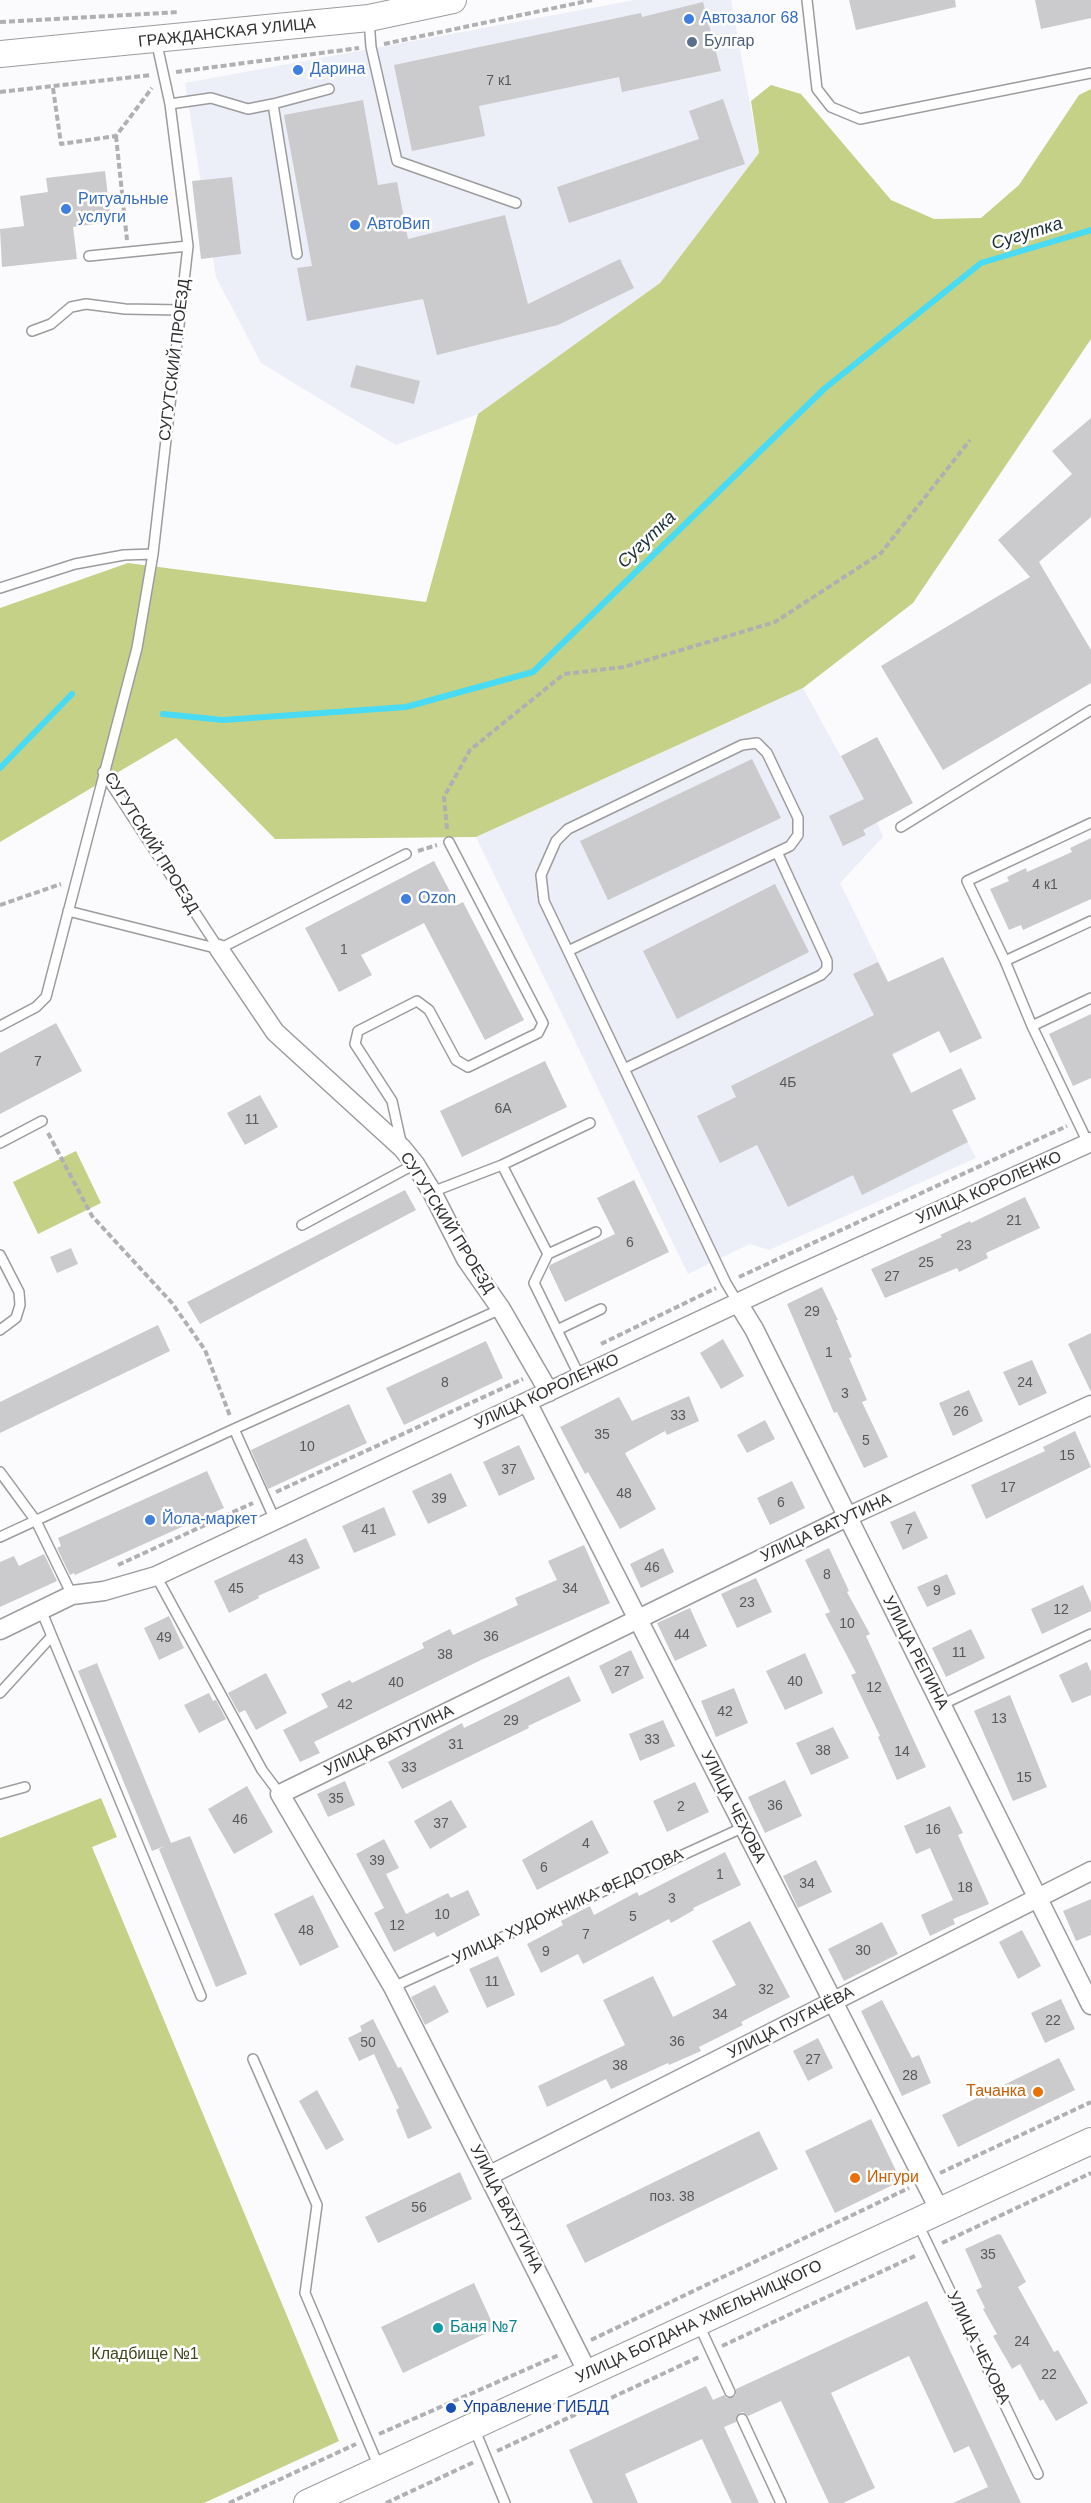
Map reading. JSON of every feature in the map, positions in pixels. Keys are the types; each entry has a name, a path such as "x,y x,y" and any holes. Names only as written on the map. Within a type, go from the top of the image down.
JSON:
{"main road":[{"name":"ГРАЖДАНСКАЯ УЛИЦА","path":"0,54 369,18 406,5 453,0"},
{"name":"УЛИЦА БОГДАНА ХМЕЛЬНИЦКОГО","path":"307,2503 342,2496 380,2469 1091,2141"}],"street":[{"name":"СУГУТСКИЙ ПРОЕЗД","path":"219,950 275,1032 402,1148 415,1164 466,1259 501,1310 549,1392"},
{"name":"УЛИЦА КОРОЛЕНКО","path":"0,1630 72,1595 104,1591 156,1576 738,1303 1089,1142"},
{"name":"УЛИЦА РЕПИНА","path":"738,1303 754,1329 1091,2005"},
{"name":"УЛИЦА ЧЕХОВА","path":"527,1402 940,2211"},
{"name":"УЛИЦА ВАТУТИНА","path":"588,2373 490,2175 393,1987 280,1794 847,1517 1091,1405"},
{"name":"УЛИЦА ПУГАЧЁВА","path":"490,2175 1091,1871"}],"lane":[{"path":"807,0 817,88 831,107 860,119 1091,74"},
{"path":"369,18 371,46 397,161 516,203"},
{"name":"СУГУТСКИЙ ПРОЕЗД","path":"156,40 170,104 188,246 153,554 137,648 103,772 219,950"},
{"path":"170,104 212,98 248,108 273,104 329,89"},
{"path":"273,104 297,254"},
{"path":"89,256 188,246"},
{"path":"32,331 51,324 72,308 86,303 126,309 181,310"},
{"path":"0,588 75,564 124,555 153,554"},
{"path":"901,827 1091,710"},
{"path":"567,951 790,846 798,835 798,818 767,753 756,743 742,746 568,829 556,841 541,875 544,901 567,951 726,1283 738,1303"},
{"path":"0,1026 36,1007 46,997 103,772"},
{"path":"1089,1142 1032,1026 968,881 1091,824"},
{"path":"402,1148 392,1101 355,1044 358,1031 417,1001 429,1010 456,1060 468,1067 538,1034 543,1023 449,842"},
{"path":"624,1069 821,975 827,969 826,961 777,852"},
{"path":"68,911 219,950 406,854"},
{"path":"1005,961 1091,921"},
{"path":"1032,1026 1091,998"},
{"path":"0,1143 42,1121"},
{"path":"432,1192 502,1165 590,1123"},
{"path":"302,1225 415,1164"},
{"path":"502,1165 548,1254"},
{"path":"580,1377 534,1283 548,1254 596,1232"},
{"path":"0,1255 19,1292 20,1305 16,1318 0,1330"},
{"path":"557,1330 601,1309"},
{"path":"0,1538 234,1429 501,1310"},
{"path":"234,1429 275,1520"},
{"path":"0,1472 36,1521 72,1595"},
{"path":"156,1576 262,1770 280,1794"},
{"path":"41,1610 201,1996"},
{"path":"941,1705 1091,1634"},
{"path":"0,1693 51,1637"},
{"path":"0,1794 25,1787"},
{"name":"УЛИЦА ХУДОЖНИКА ФЕДОТОВА","path":"393,1987 744,1827"},
{"path":"253,2059 317,2205 305,2293 380,2469"},
{"name":"УЛИЦА ЧЕХОВА","path":"917,2222 1038,2474"},
{"path":"698,2323 730,2392"},
{"path":"742,2419 781,2503"},
{"path":"473,2426 505,2503"}],"path":[{"path":"0,92 53,88 371,46 592,0"},
{"path":"0,22 189,11"},
{"path":"53,88 61,144 116,136 164,74"},
{"path":"116,136 129,253"},
{"path":"406,854 449,842 444,797 470,750 564,674 624,667 775,622 881,553 970,440"},
{"path":"0,905 76,880"},
{"path":"42,1121 92,1216 172,1303 205,1350 234,1429"},
{"path":"229,2503 367,2439 576,2348 1091,2102"},
{"path":"386,2503 1091,2173"}],"shaded area":[{"path":"635,0 731,0 759,153 660,283 478,414 396,445 261,363 216,277 185,83"},
{"path":"803,688 877,822 883,837 840,883 918,1042 893,1055 912,1093 961,1068 976,1099 952,1111 976,1158 769,1250 750,1244 688,1274 476,837"}],"green space":[{"path":"771,85 801,94 891,200 934,219 981,218 1019,185 1079,95 1091,89 1091,339 913,603 803,688 476,837 275,839 176,738 0,842 0,608 128,563 426,602 478,414 660,283 759,153 751,101"},
{"path":"76,1151 101,1203 38,1234 13,1182"},
{"name":"Кладбище №1","path":"101,1798 117,1837 92,1847 339,2441 204,2503 0,2503 0,1838"}],"building":[{"path":"849,0 955,0 956,7 856,30"},
{"path":"1035,0 1091,0 1091,18 1041,29"},
{"path":"703,2 721,71 622,92 619,77 479,106 485,136 412,151 394,65 641,13 642,17"},
{"path":"723,99 745,164 569,223 557,187 699,139 689,111"},
{"path":"363,100 378,185 397,182 408,239 505,215 528,304 620,259 634,288 558,325 437,355 423,299 307,321 297,268 312,266 284,115"},
{"name":"Ритуальные услуги","path":"105,171 111,222 73,227 77,259 2,267 0,229 24,226 20,196 48,192 46,178"},
{"path":"232,177 241,254 201,259 192,181"},
{"path":"356,365 420,381 414,404 350,387"},
{"path":"1091,418 1091,517 1039,562 1091,650 1091,683 943,770 881,666 1030,577 998,540 1072,474 1052,451"},
{"path":"877,737 913,803 863,830 866,835 843,846 829,816 864,799 841,756"},
{"path":"752,759 781,818 608,900 580,841"},
{"path":"1091,838 1091,899 1023,930 1021,925 1009,930 990,889 1009,881 1007,877 1026,868 1027,872 1072,852 1070,848"},
{"path":"434,861 457,905 463,902 524,1020 485,1040 424,923 361,955 372,975 339,992 305,928"},
{"path":"775,884 809,952 677,1019 643,951"},
{"path":"943,957 982,1038 950,1053 939,1031 892,1054 911,1093 961,1068 976,1099 952,1110 968,1142 862,1195 853,1175 788,1207 757,1145 720,1163 697,1116 736,1097 731,1086 874,1015 853,974 878,962 888,982"},
{"path":"1091,1014 1091,1078 1073,1086 1049,1034"},
{"path":"56,1023 82,1071 0,1114 0,1053"},
{"path":"545,1061 567,1107 462,1157 440,1111"},
{"path":"260,1095 278,1127 245,1145 227,1113"},
{"path":"634,1180 669,1252 565,1302 549,1268 550,1265 615,1234 597,1198"},
{"path":"405,1190 416,1210 200,1324 187,1302"},
{"path":"1025,1197 1040,1228 986,1253 988,1258 959,1272 957,1268 885,1298 871,1269"},
{"path":"71,1248 78,1264 57,1273 50,1257"},
{"path":"822,1287 838,1320 836,1320 852,1357 849,1358 867,1400 862,1402 888,1457 864,1468 837,1412 834,1413 787,1304"},
{"path":"158,1325 170,1351 0,1433 0,1402"},
{"path":"1091,1333 1091,1392 1068,1344"},
{"path":"723,1339 744,1376 721,1389 700,1353"},
{"path":"486,1341 503,1378 404,1425 386,1388"},
{"path":"1032,1360 1047,1393 1019,1406 1003,1372"},
{"path":"969,1390 983,1421 953,1436 939,1403"},
{"path":"689,1396 699,1421 667,1435 665,1431 625,1453 656,1509 620,1529 588,1472 585,1474 560,1427 619,1397 632,1421"},
{"path":"349,1404 367,1443 268,1489 251,1450"},
{"path":"765,1420 775,1439 747,1453 737,1435"},
{"path":"1075,1431 1091,1467 986,1519 971,1485 1045,1451 1043,1447"},
{"path":"519,1445 535,1479 499,1496 483,1462"},
{"path":"207,1471 224,1508 75,1575 74,1573 70,1575 57,1548 61,1546 58,1538"},
{"path":"451,1473 467,1506 428,1524 412,1491"},
{"path":"792,1481 805,1508 770,1525 757,1498"},
{"path":"384,1507 396,1535 354,1553 342,1526"},
{"path":"915,1511 928,1538 903,1550 890,1522"},
{"path":"306,1538 320,1568 258,1596 259,1598 229,1613 214,1581"},
{"path":"584,1545 610,1603 481,1660 314,1742 320,1753 300,1762 283,1730 328,1707 321,1694 350,1680 352,1683 424,1648 422,1643 450,1629 453,1635 518,1605 515,1598 557,1580 548,1561"},
{"path":"663,1548 674,1572 641,1588 630,1564"},
{"path":"829,1548 849,1591 847,1592 870,1634 866,1636 926,1767 897,1780 878,1737 880,1736 851,1675 856,1673 825,1614 830,1612 805,1560"},
{"path":"44,1554 57,1581 0,1607 0,1562 14,1556 19,1566"},
{"path":"947,1574 956,1594 927,1607 917,1587"},
{"path":"756,1578 772,1612 737,1628 721,1594"},
{"path":"1083,1585 1091,1603 1091,1611 1042,1634 1031,1609"},
{"path":"690,1608 707,1646 675,1661 657,1623"},
{"path":"169,1616 184,1648 159,1660 144,1628"},
{"path":"971,1629 985,1658 946,1677 932,1648"},
{"path":"631,1650 644,1678 612,1694 599,1666"},
{"path":"805,1653 823,1693 785,1710 766,1671"},
{"path":"1087,1662 1091,1672 1091,1695 1072,1703 1059,1675"},
{"path":"97,1663 171,1843 190,1836 247,1974 216,1987 159,1849 165,1846 152,1851 78,1671"},
{"path":"266,1673 287,1713 256,1730 245,1710 239,1713 228,1693"},
{"path":"569,1676 581,1701 402,1789 388,1762 462,1723 464,1728"},
{"path":"734,1688 748,1723 716,1737 701,1701"},
{"path":"209,1693 213,1701 216,1700 226,1719 199,1733 184,1705"},
{"path":"1010,1695 1047,1787 1013,1801 974,1711"},
{"path":"663,1720 675,1746 640,1761 629,1734"},
{"path":"833,1727 849,1758 811,1775 796,1743"},
{"path":"785,1780 802,1816 765,1833 748,1797"},
{"path":"345,1781 355,1805 328,1817 317,1794"},
{"path":"695,1782 709,1812 667,1832 653,1801"},
{"path":"247,1786 273,1832 234,1854 208,1809"},
{"path":"451,1800 467,1827 430,1849 414,1821"},
{"path":"950,1806 963,1833 958,1835 989,1904 953,1919 955,1924 930,1936 921,1915 953,1900 930,1848 916,1854 904,1826"},
{"path":"592,1820 609,1853 537,1890 522,1860"},
{"path":"384,1839 399,1868 386,1874 406,1914 448,1893 451,1898 468,1890 480,1915 437,1937 434,1932 394,1952 374,1913 384,1908 356,1854"},
{"path":"725,1852 741,1885 693,1908 694,1910 671,1923 669,1919 583,1964 578,1954 541,1973 527,1944 563,1925 561,1921 590,1906 594,1915 637,1892 639,1896"},
{"path":"816,1860 832,1892 798,1908 783,1876"},
{"path":"313,1895 339,1947 300,1966 274,1914"},
{"path":"1091,1899 1091,1935 1076,1941 1063,1911"},
{"path":"750,1921 790,1997 741,2022 743,2025 699,2047 701,2051 611,2089 606,2079 547,2107 538,2086 625,2045 603,2000 653,1976 673,2017 736,1985 712,1941"},
{"path":"882,1922 898,1954 844,1981 828,1949"},
{"path":"1022,1930 1041,1966 1018,1979 999,1942"},
{"path":"498,1956 515,1995 487,2008 469,1969"},
{"path":"435,1985 449,2012 425,2025 411,1997"},
{"path":"1061,1999 1075,2029 1045,2043 1031,2013"},
{"path":"882,2000 912,2058 919,2055 931,2083 902,2096 861,2011"},
{"path":"373,2019 432,2128 408,2139 396,2110 399,2108 374,2054 359,2061 348,2038 362,2031 360,2026"},
{"path":"818,2038 833,2068 808,2081 793,2051"},
{"path":"1059,2058 1075,2090 958,2147 942,2115"},
{"path":"317,2090 344,2140 326,2150 299,2101"},
{"path":"871,2119 901,2181 835,2213 805,2151"},
{"path":"759,2131 778,2169 585,2263 566,2225"},
{"path":"460,2172 472,2199 378,2243 365,2217"},
{"path":"998,2234 1001,2235 1026,2282 1018,2287 1054,2352 1058,2350 1088,2403 1056,2421 1043,2399 1040,2401 1020,2364 1012,2369 993,2336 997,2334 983,2309 985,2308 976,2290 982,2287 965,2249"},
{"name":"Баня №7","path":"474,2283 495,2329 403,2373 381,2327"},
{"path":"927,2301 1021,2503 953,2503 988,2487 969,2446 954,2453 909,2356 831,2393 875,2488 843,2503 829,2503 781,2401 748,2416 743,2412 739,2413 736,2422 724,2427 759,2503 732,2503 702,2439 625,2474 638,2503 593,2503 569,2450 706,2386 713,2400 724,2395 732,2398 736,2395 736,2389"}],"waterway":[{"name":"Сугутка","path":"163,714 223,720 406,707 533,672 824,389 981,263 1091,230"},
{"name":"Сугутка","path":"0,768 72,694"}],"place":[{"name":"Автозалог 68","path":"689,19"},
{"name":"Булгар","path":"692,42"},
{"name":"Дарина","path":"298,70"},
{"name":"Ритуальные услуги","path":"66,209"},
{"name":"АвтоВип","path":"355,225"},
{"name":"Ozon","path":"406,899"},
{"name":"Йола-маркет","path":"150,1520"},
{"name":"Тачанка","path":"1038,2092"},
{"name":"Ингури","path":"855,2178"},
{"name":"Баня №7","path":"438,2328"},
{"name":"Управление ГИБДД","path":"451,2408"}]}
